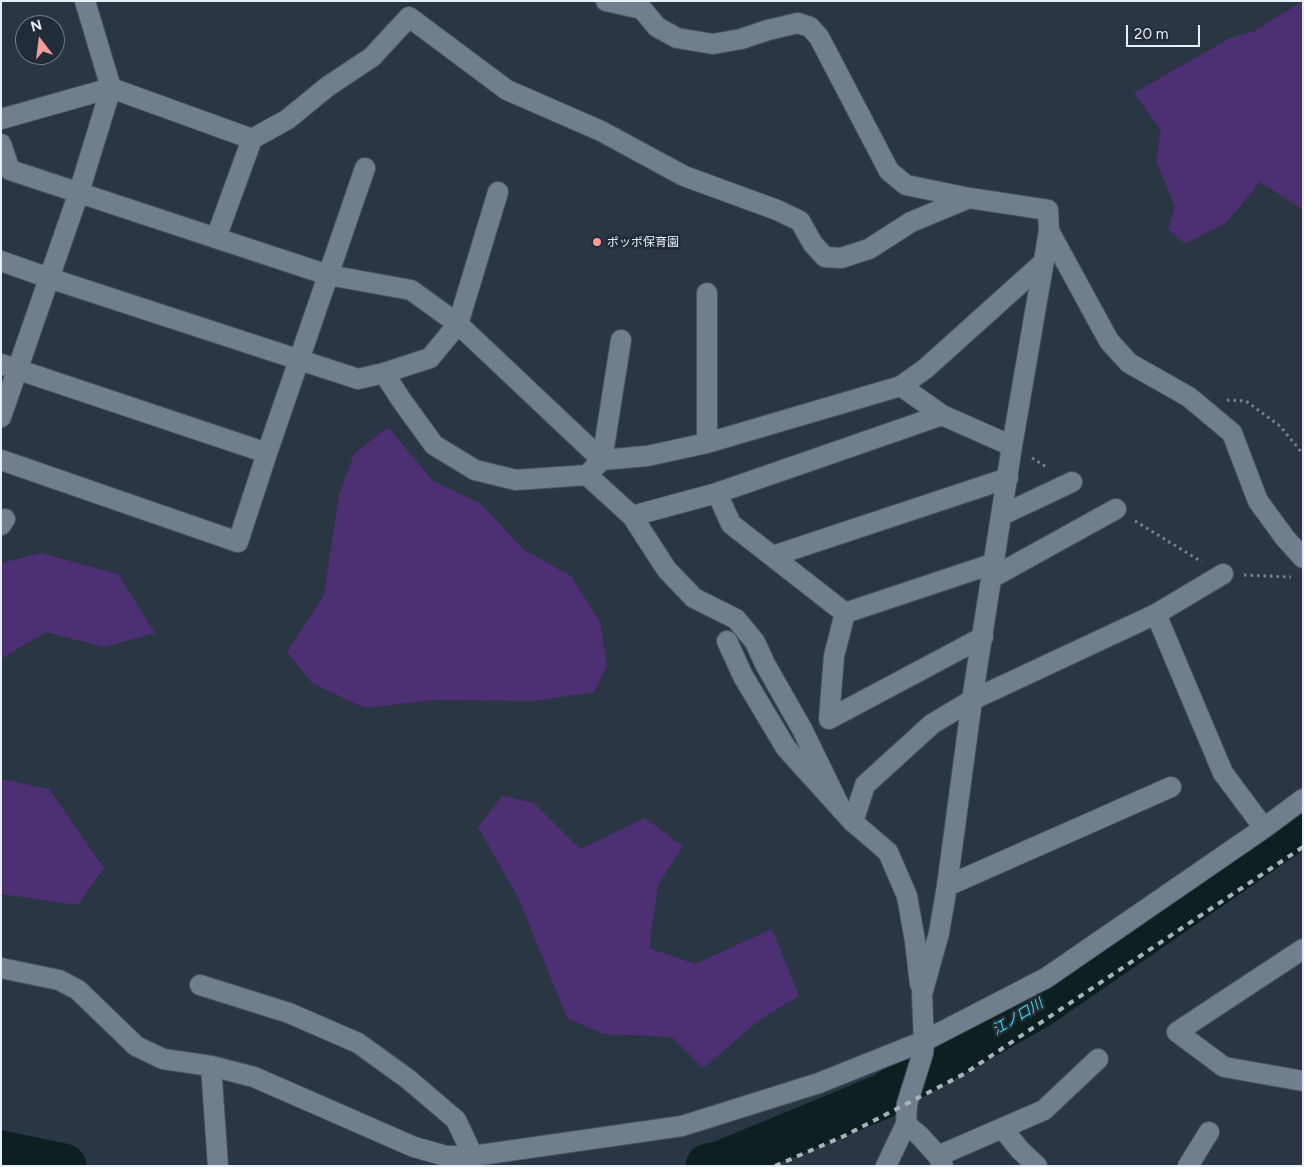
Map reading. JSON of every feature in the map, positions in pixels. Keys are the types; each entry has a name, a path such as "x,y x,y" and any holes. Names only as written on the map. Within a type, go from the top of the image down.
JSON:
{"street":[{"path":"1,416 9,367 49,278 80,192 111,88 85,1"},
{"path":"606,1 642,8 657,27 678,38 713,44 740,39 798,23 810,27 819,37 888,171 906,185 969,198 1048,210 1049,231 1012,446 994,570 972,700 947,886 939,933 922,994"},
{"path":"216,238 252,139 288,120 327,87 372,56 411,9 507,90 601,131 684,176 777,210 800,221 812,244 825,257 841,258 870,249 911,222 969,198"},
{"path":"1,119 111,88 252,139"},
{"path":"1,144 10,170 328,275 411,290 458,324 602,460 647,456 707,444 901,386 925,368 1044,262"},
{"path":"1,460 238,542 365,168"},
{"path":"1,261 358,379 384,374 430,358 458,324 498,192"},
{"path":"1049,231 1109,341 1129,363 1189,397 1232,433 1258,501 1285,538 1303,558"},
{"path":"707,293 707,444"},
{"path":"384,374 434,445 475,470 516,480 587,475 602,460 621,340"},
{"path":"9,367 267,453"},
{"path":"901,386 942,415 1012,446"},
{"path":"632,516 717,492 942,415"},
{"path":"587,475 632,516 667,570 694,598 736,619 755,642 765,664 847,815"},
{"path":"773,556 1008,478"},
{"path":"1002,515 1072,482"},
{"path":"717,492 731,524 846,613"},
{"path":"846,613 994,570 1116,509"},
{"path":"847,815 865,785 932,724 972,700 1156,614 1223,574"},
{"path":"846,613 834,656 829,719 983,637"},
{"path":"1156,614 1223,773 1264,828"},
{"path":"727,641 743,676 786,748 847,815 888,852 907,896 922,994 923,1047 907,1104 906,1124 886,1166"},
{"path":"947,886 1172,787"},
{"path":"1,968 59,980 78,990 136,1046 163,1059 211,1066 254,1077 414,1147 446,1156 473,1156 682,1126 818,1083 923,1047 1046,978 1264,828 1303,799"},
{"path":"1303,950 1176,1032 1224,1067 1303,1081"},
{"path":"200,985 289,1013 358,1043 408,1079 456,1120 473,1156"},
{"path":"906,1124 920,1136 941,1161 1044,1110 1098,1059"},
{"path":"211,1066 218,1166"},
{"path":"1003,1129 1020,1150 1037,1166"},
{"path":"1188,1166 1209,1132"}],"path":[{"path":"1189,397 1246,401 1280,426 1303,454"},
{"path":"1012,446 1072,482"},
{"path":"1116,509 1223,574 1294,577"}],"shaded area":[{"path":"1303,1 1303,210 1260,182 1227,222 1185,244 1168,229 1175,207 1156,160 1161,130 1134,93 1230,38 1255,31"},
{"path":"388,427 433,481 480,503 524,550 571,576 600,622 607,666 594,692 536,701 433,700 365,708 312,683 287,652 324,595 339,495 354,454"},
{"path":"41,553 118,574 155,633 104,647 46,632 1,659 1,563"},
{"path":"1,779 49,789 104,868 78,905 1,894"},
{"path":"502,796 534,803 580,849 645,818 683,846 658,885 649,948 695,964 772,929 799,996 761,1019 703,1068 672,1037 603,1034 567,1018 519,899 478,827"}],"waterway":[{"name":"江ノ口川","path":"708,1166 719,1164 886,1095 902,1083 1037,1007 1303,823"},
{"name":"江ノ口川","path":"1,1153 64,1166"}],"railway":[{"path":"775,1166 844,1136 964,1074 1303,847"}],"place":[{"name":"ポッポ保育園","path":"597,242"}]}
